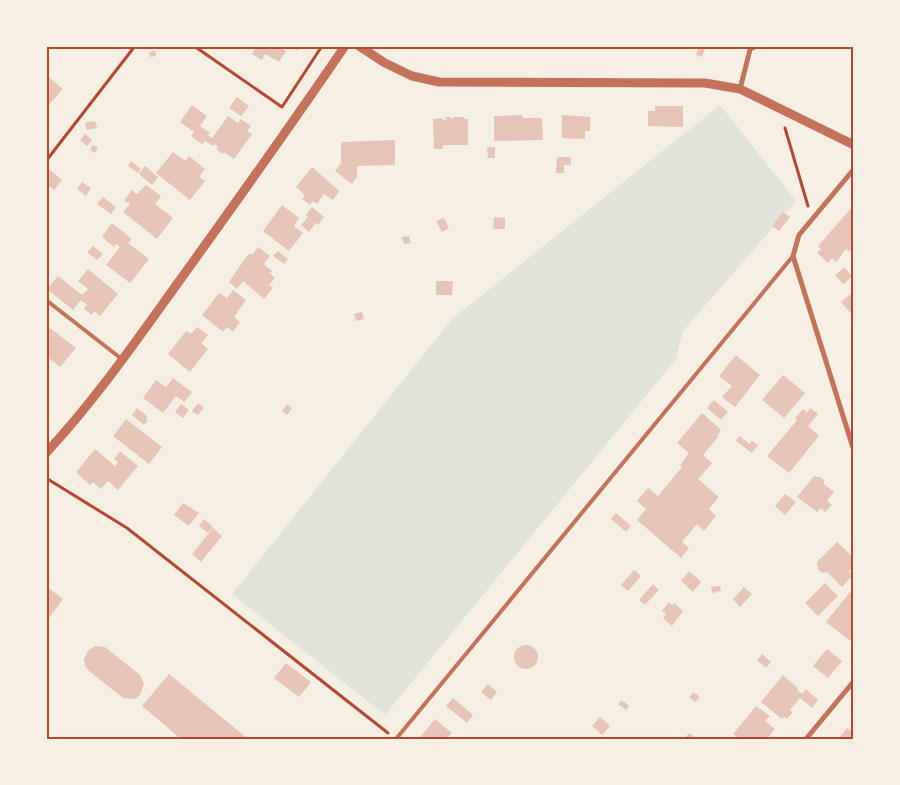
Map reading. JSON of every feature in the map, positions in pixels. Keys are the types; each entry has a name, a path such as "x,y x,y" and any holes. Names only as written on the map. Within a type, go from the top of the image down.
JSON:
{"street":[{"path":"46,453 71,427 123,360 345,46"},
{"path":"360,46 385,63 412,76 439,82 705,82 740,89 854,145"},
{"path":"740,89 751,48"},
{"path":"854,169 799,235 793,256 854,451"},
{"path":"806,739 854,681"}],"lane":[{"path":"751,48 758,46"},
{"path":"396,739 793,256"},
{"path":"46,300 123,360"}],"path":[{"path":"46,161 135,46"},
{"path":"194,46 282,106 322,46"},
{"path":"779,108 812,220"},
{"path":"46,478 127,528 396,739"}],"shaded area":[{"path":"720,105 796,201 683,331 676,359 385,715 232,594 452,319"}],"building":[{"path":"257,46 278,46 286,51 279,62 265,54 262,60 252,54"},
{"path":"290,46 300,46 298,51"},
{"path":"525,46 561,46 561,49 525,49"},
{"path":"699,47 705,49 702,57 696,55"},
{"path":"155,51 156,56 150,57 149,52"},
{"path":"46,75 63,89 46,108"},
{"path":"237,97 249,106 241,116 229,108"},
{"path":"192,105 207,116 200,126 210,133 208,135 212,138 228,116 238,123 241,119 251,126 247,131 252,134 234,159 216,149 218,147 215,144 213,146 205,141 202,144 191,136 194,132 180,122"},
{"path":"655,106 683,106 683,127 648,126 648,111 655,111"},
{"path":"522,115 523,118 542,118 543,140 494,141 494,116"},
{"path":"562,115 590,117 590,131 585,131 585,139 562,138"},
{"path":"445,117 453,119 453,117 464,117 464,119 468,119 468,145 443,145 443,149 434,149 433,119 443,118 443,120 446,120"},
{"path":"95,121 97,128 87,130 85,123"},
{"path":"85,134 92,140 87,146 80,140"},
{"path":"395,140 395,165 357,166 357,177 352,184 335,171 341,163 341,142"},
{"path":"93,145 98,148 95,153 90,150"},
{"path":"487,147 495,147 495,158 488,158"},
{"path":"173,152 185,161 189,156 205,169 199,177 205,181 190,200 156,173"},
{"path":"557,157 571,157 571,165 564,165 564,173 556,173"},
{"path":"131,161 141,169 138,173 128,166"},
{"path":"145,166 158,177 152,185 139,174"},
{"path":"312,167 339,191 333,200 324,194 317,204 313,201 310,205 302,199 305,195 296,187"},
{"path":"49,169 62,180 54,190 46,184 46,172"},
{"path":"82,182 91,188 86,196 77,189"},
{"path":"146,185 161,196 155,204 173,218 157,239 123,212 130,204 124,200 132,190 137,194"},
{"path":"103,197 116,207 111,214 97,204"},
{"path":"282,205 299,218 294,226 303,233 289,251 263,231"},
{"path":"854,205 854,246 849,252 846,249 836,262 832,258 828,263 817,253 821,249 818,246"},
{"path":"312,207 324,217 309,232 301,225 308,217 306,215"},
{"path":"783,212 790,217 779,231 772,226"},
{"path":"494,217 505,218 505,229 493,229"},
{"path":"444,218 449,228 442,232 436,221"},
{"path":"112,223 132,239 128,243 149,259 130,283 106,265 120,247 116,244 114,247 102,237"},
{"path":"409,236 411,243 404,244 402,237"},
{"path":"93,246 103,254 97,260 87,252"},
{"path":"258,247 270,256 264,264 272,271 270,273 275,278 269,285 273,288 264,299 243,281 237,289 229,282 246,257 250,254 252,255"},
{"path":"278,251 288,259 284,264 273,256"},
{"path":"845,267 852,277 843,284 835,275"},
{"path":"88,269 118,294 100,316 94,311 92,315 84,309 87,305 81,300 73,310 47,289 58,276 82,295 88,289 78,281"},
{"path":"436,281 453,281 452,295 436,295"},
{"path":"854,287 854,317 841,302 853,292 851,289"},
{"path":"233,290 246,300 234,317 240,322 233,332 227,327 223,332 202,315 219,293 227,298"},
{"path":"362,312 364,319 356,321 354,314"},
{"path":"197,327 208,335 201,343 208,349 190,372 168,354 186,331 191,334"},
{"path":"50,328 76,348 60,367 46,356 46,333"},
{"path":"736,355 760,375 735,407 722,397 732,386 719,376"},
{"path":"783,375 805,393 784,418 762,400"},
{"path":"173,378 192,392 184,402 176,396 163,413 143,398 156,380 166,387"},
{"path":"714,400 728,412 721,420 707,408"},
{"path":"198,403 204,408 198,415 192,411"},
{"path":"181,404 189,410 183,418 175,412"},
{"path":"287,404 292,408 287,415 282,411"},
{"path":"137,408 147,416 146,420 148,420 144,425 132,415"},
{"path":"810,408 818,414 808,426 819,436 789,473 767,456 797,420 795,418 803,409 807,413"},
{"path":"702,413 721,430 718,437 703,455 712,463 698,479 719,497 709,509 716,516 704,531 697,524 682,542 689,548 681,558 637,520 646,509 637,501 648,488 658,496 682,467 680,465 689,453 677,443"},
{"path":"126,419 162,447 149,464 113,436"},
{"path":"739,436 750,444 752,441 758,445 752,453 736,441"},
{"path":"95,449 115,466 118,462 114,459 120,451 138,466 118,490 108,481 101,489 93,482 90,485 76,472"},
{"path":"814,476 824,480 824,484 834,492 827,501 832,505 825,512 821,508 817,512 797,497"},
{"path":"785,494 796,502 785,515 775,506"},
{"path":"183,503 199,513 189,526 174,515"},
{"path":"616,513 631,526 626,532 611,519"},
{"path":"204,519 213,527 208,533 199,526"},
{"path":"213,528 222,536 201,562 192,554"},
{"path":"837,542 854,558 854,566 849,571 853,575 842,587 827,572 822,573 818,569 817,562"},
{"path":"634,570 641,576 628,591 621,585"},
{"path":"689,571 701,582 693,592 681,581"},
{"path":"825,583 838,596 818,616 805,603"},
{"path":"653,584 659,590 645,605 639,600"},
{"path":"46,586 63,599 46,622"},
{"path":"720,586 721,591 712,593 711,587"},
{"path":"744,587 752,594 740,607 733,599"},
{"path":"854,587 854,637 850,641 826,622"},
{"path":"669,602 672,605 674,603 683,611 672,626 663,618 666,614 662,611"},
{"path":"526,645 531,646 537,652 537,662 531,668 526,669 521,668 515,662 514,657 515,652 521,646"},
{"path":"95,646 105,647 140,675 144,683 140,695 135,699 123,698 89,671 85,666 84,659 88,651"},
{"path":"827,649 842,661 828,678 813,666"},
{"path":"762,654 771,662 766,668 757,660"},
{"path":"286,663 311,682 299,697 274,678"},
{"path":"169,674 248,739 181,739 142,706"},
{"path":"783,675 802,694 806,689 818,700 812,708 800,698 790,710 793,712 787,719 784,717 782,719 761,702"},
{"path":"488,684 497,692 491,700 481,692"},
{"path":"694,692 700,697 695,702 689,697"},
{"path":"453,698 473,715 467,723 446,706"},
{"path":"622,700 629,706 626,710 618,704"},
{"path":"756,706 770,716 765,721 775,729 767,739 739,739 733,734"},
{"path":"600,717 610,726 602,735 592,726"},
{"path":"435,719 452,733 447,739 419,739"},
{"path":"847,728 854,733 854,739 838,739"},
{"path":"689,733 697,739 684,739"}]}
